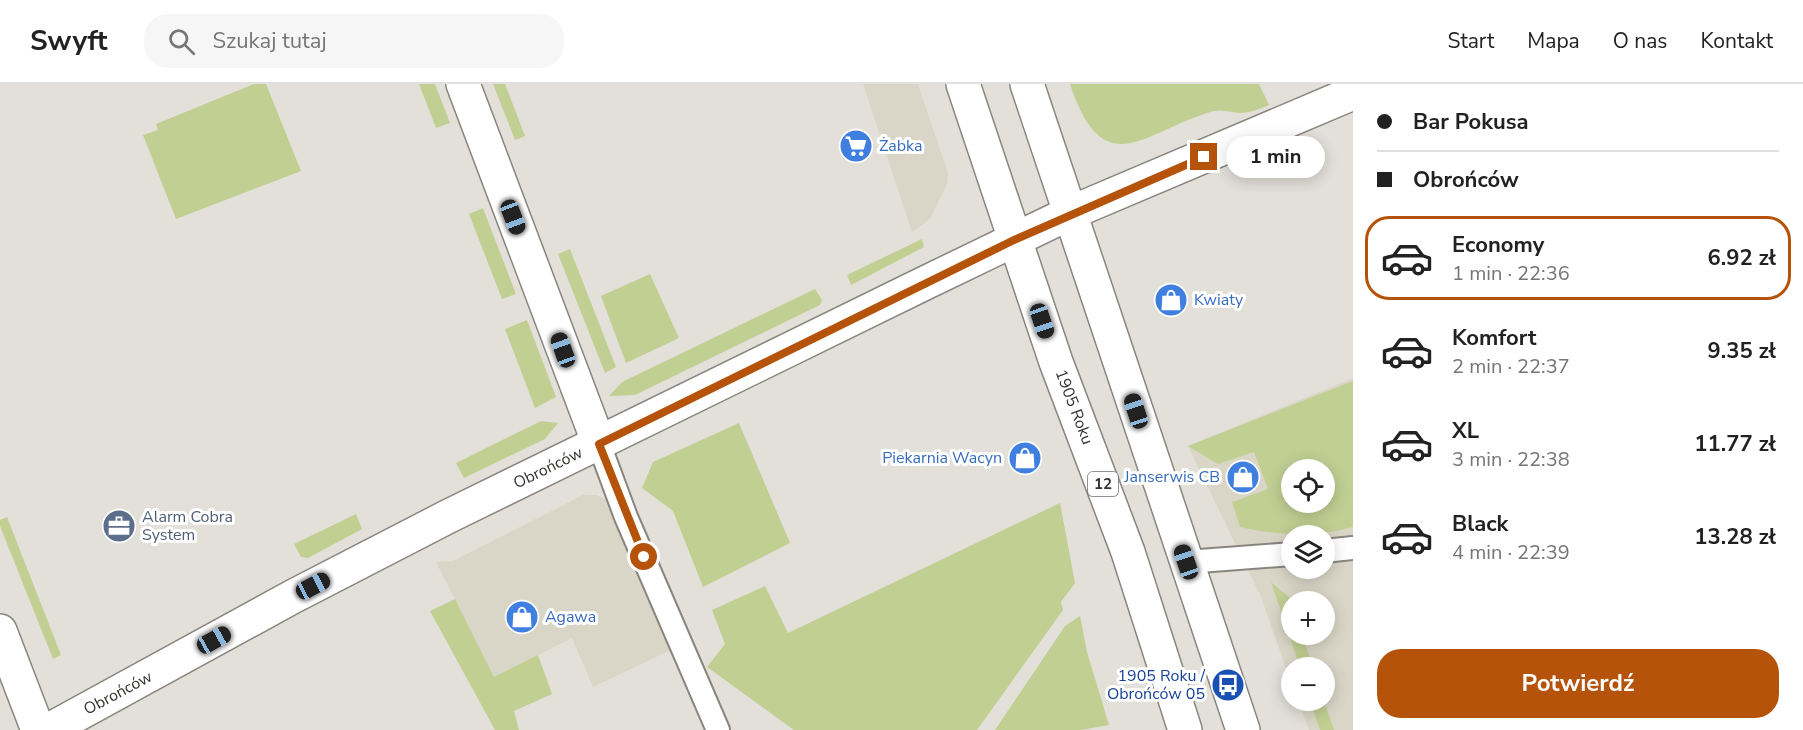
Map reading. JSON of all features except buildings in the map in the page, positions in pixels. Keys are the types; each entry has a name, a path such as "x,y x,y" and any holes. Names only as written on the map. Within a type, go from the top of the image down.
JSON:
{"street":[{"path":"463,84 599,444"},
{"name":"1905 Roku","path":"963,84 1014,240 1128,552 1185,730"},
{"path":"1026,84 1243,730"},
{"name":"Obrońców","path":"49,730 304,591 447,517 1014,240 1070,213 1353,93"},
{"path":"0,631 38,730"}],"lane":[{"path":"599,444 626,517 718,730"},
{"path":"1335,550 1353,548"},
{"path":"1186,562 1281,555"}],"shaded area":[{"path":"863,84 918,84 948,173 947,184 930,219 912,232"},
{"path":"1353,378 1353,730 1309,730 1302,711 1335,711 1335,657 1282,657 1261,597 1188,446"},
{"path":"583,495 597,495 607,500 677,647 593,687 572,638 494,677 436,562 453,561"}],"green space":[{"path":"254,84 266,84 301,171 176,219 143,135 158,130 156,124"},
{"path":"419,84 435,84 450,123 436,128"},
{"path":"493,84 505,84 525,136 515,140"},
{"path":"1070,84 1259,84 1269,105 1242,113 1214,111 1147,138 1129,143 1112,143 1097,134 1083,116"},
{"path":"483,208 516,294 502,299 469,214"},
{"path":"922,239 924,247 851,285 847,275"},
{"path":"570,249 616,367 605,373 558,254"},
{"path":"650,274 679,338 626,363 601,296"},
{"path":"815,289 822,300 820,305 635,395 609,396 622,382"},
{"path":"527,320 556,397 535,408 505,329"},
{"path":"1353,381 1353,527 1335,531 1335,525 1281,525 1281,533 1240,527 1232,502 1268,489 1254,452 1218,464 1188,446"},
{"path":"541,421 558,423 545,439 464,478 456,463"},
{"path":"739,423 790,543 703,587 673,511 642,488 653,462"},
{"path":"1060,503 1075,583 1061,602 1063,610 977,730 794,730 707,667 725,644 712,610 765,586 788,633"},
{"path":"356,514 362,529 308,558 301,557 294,544"},
{"path":"7,517 61,655 53,659 0,526 0,520"},
{"path":"1271,582 1282,591 1281,611"},
{"path":"455,599 494,677 538,655 552,694 514,711 519,730 495,730 430,611"},
{"path":"1080,616 1087,652 1109,725 1081,730 995,730 1065,626"},
{"path":"1292,645 1305,645 1310,657 1297,657"},
{"path":"1313,711 1327,711 1334,730 1320,730"}],"place":[{"name":"Żabka","path":"856,146"},
{"name":"Kwiaty","path":"1171,300"},
{"name":"Piekarnia Wacyn","path":"1025,458"},
{"name":"Janserwis CB","path":"1243,477"},
{"name":"Alarm Cobra System","path":"119,526"},
{"name":"Agawa","path":"522,617"},
{"name":"1905 Roku / Obrońców 05","path":"1228,685"}],"route":[{"path":"644,557 626,517 599,444 1070,213 1204,157"}]}
